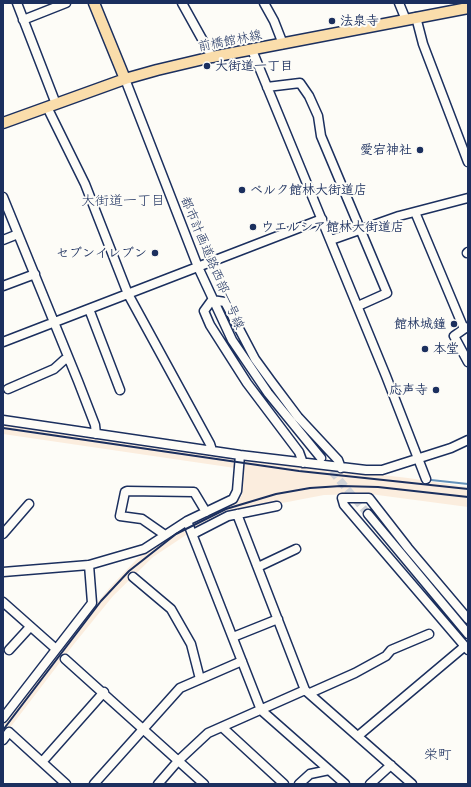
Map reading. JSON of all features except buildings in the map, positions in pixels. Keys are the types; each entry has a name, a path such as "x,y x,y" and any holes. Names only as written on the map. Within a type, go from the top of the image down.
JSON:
{"main road":[{"path":"94,3 125,79"},
{"name":"前橋館林線","path":"3,123 125,79 212,57 468,8"}],"street":[{"path":"17,3 24,20 51,106 86,184 128,294 212,450"},
{"path":"24,20 66,3"},
{"path":"182,3 212,57"},
{"path":"264,3 274,21 283,44"},
{"path":"399,3 406,20"},
{"path":"416,18 423,44 468,162"},
{"path":"252,50 358,306 417,460 426,479"},
{"name":"都市計画道路西部一号線","path":"125,79 198,267 212,300 232,340 256,377 321,458"},
{"path":"267,87 300,83 309,96 318,116 321,136 387,293 358,306"},
{"path":"459,137 468,135"},
{"path":"3,197 95,425 96,434"},
{"path":"331,240 415,212 468,198"},
{"path":"415,212 466,328 454,336 468,362"},
{"path":"3,342 322,219"},
{"path":"3,240 18,234"},
{"path":"3,286 35,274"},
{"path":"303,463 299,452 247,383 210,325 204,311 212,300 225,302 255,359 298,417 338,460 341,468"},
{"path":"89,309 120,390"},
{"path":"8,389 54,369 64,360 69,359"},
{"path":"3,420 240,455 341,468 382,470 417,460 451,448 468,440"},
{"path":"3,572 89,565 144,549 187,522 233,499 235,496 240,455"},
{"path":"165,536 142,519 120,516 125,492 194,492 206,512"},
{"path":"358,736 466,648 344,505 342,498 370,498 408,548 468,619"},
{"path":"3,534 29,504"},
{"path":"193,534 228,516 277,506"},
{"path":"237,514 308,691 412,784"},
{"path":"368,514 468,634"},
{"path":"187,522 262,710 344,784"},
{"path":"258,567 296,549"},
{"path":"3,718 92,603 89,565"},
{"path":"133,577 171,609 191,644 200,679"},
{"path":"3,602 56,649"},
{"path":"233,637 278,619"},
{"path":"9,650 30,627"},
{"path":"158,784 178,761 208,733 355,673 386,656 391,650 429,634"},
{"path":"65,659 104,692 204,784"},
{"path":"94,784 180,688 242,661"},
{"path":"42,762 104,692"},
{"path":"222,727 284,784"},
{"path":"3,740 9,732 66,784"},
{"path":"370,784 391,765"},
{"path":"299,784 310,774 329,770"}],"shaded area":[{"path":"3,423 235,457 237,459 235,468 3,434"},
{"path":"245,459 408,478 468,487 468,507 370,494 324,495 230,513 193,529 192,522 238,500 242,495 240,484 243,460"},
{"path":"186,526 189,533 153,557 113,596 9,729 3,723 68,637 111,586 138,558"}],"waterway":[{"path":"431,480 468,484"}],"tunnel":[{"path":"324,462 368,514"}],"railway":[{"path":"3,428 299,471 468,489"},
{"path":"3,730 101,601 129,571 176,534 226,509 276,494 310,488 341,486 378,487 468,497"}],"place":[{"name":"法泉寺","path":"332,21"},
{"name":"大街道一丁目","path":"207,66"},
{"name":"愛宕神社","path":"420,150"},
{"name":"ベルク館林大街道店","path":"242,190"},
{"name":"ウエルシア館林大街道店","path":"253,227"},
{"name":"セブンイレブン","path":"155,253"},
{"name":"館林城鐘","path":"454,324"},
{"name":"本堂","path":"425,349"},
{"name":"応声寺","path":"436,390"}],"district":[{"name":"大街道一丁目","path":"123,201"},
{"name":"栄町","path":"438,755"}]}
